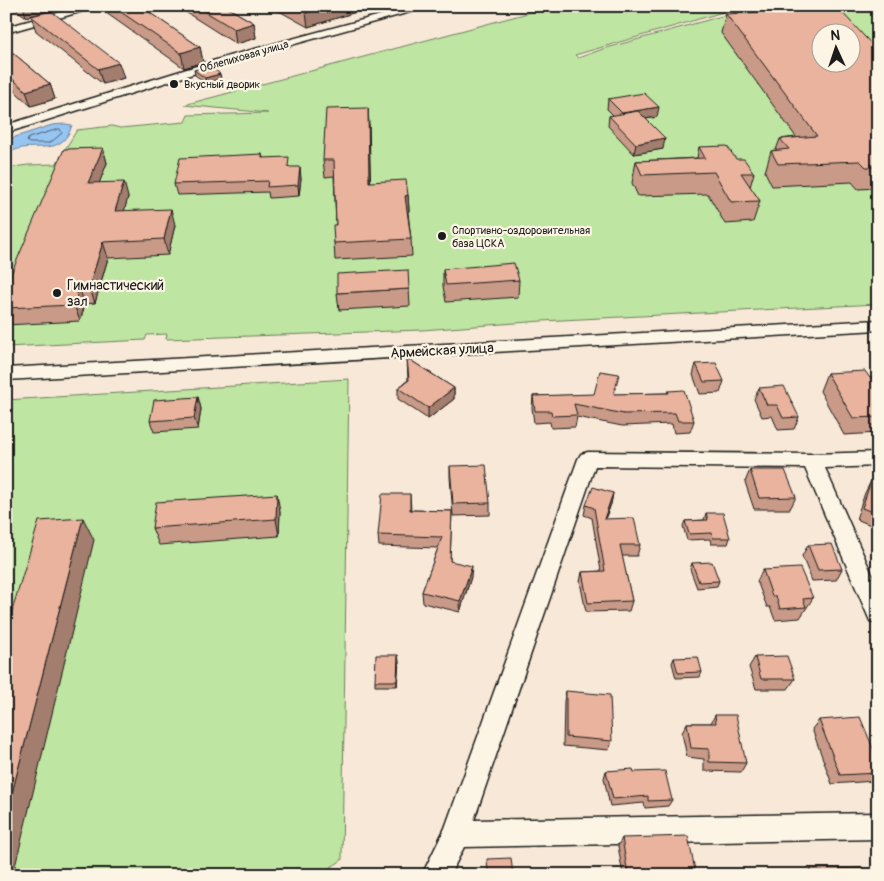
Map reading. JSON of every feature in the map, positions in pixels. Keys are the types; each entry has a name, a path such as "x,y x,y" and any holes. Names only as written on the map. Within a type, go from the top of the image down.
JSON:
{"street":[{"path":"6,30 96,6"},
{"name":"Облепиховая улица","path":"6,129 233,58 427,6"},
{"name":"Армейская улица","path":"6,374 878,325"},
{"path":"436,875 456,834 588,459 812,461 878,459"},
{"path":"812,461 878,614"},
{"path":"456,834 878,826"}],"green space":[{"name":"Спортивно-оздоровительная база ЦСКА","path":"554,6 744,6 575,55 578,58 603,49 758,6 878,6 878,304 542,321 422,330 166,339 167,334 147,335 145,340 6,347 6,168 56,164 77,130 185,122 188,115 268,113 184,105"},
{"path":"349,379 342,860 319,875 6,875 6,400"}],"water":[{"path":"52,125 72,125 68,134 58,144 45,147 22,148 6,153 6,140"}],"building":[{"path":"112,6 140,6 200,47 181,53"},
{"path":"196,6 225,6 254,23 234,29"},
{"path":"293,6 329,6 306,13"},
{"path":"838,8 851,22 812,22 812,72 862,72 862,34 878,51 878,167 866,167 860,161 778,164 771,151 789,149 780,139 817,136 726,14"},
{"path":"51,11 119,63 98,69 31,16"},
{"path":"6,47 50,84 26,91 6,73"},
{"path":"210,65 220,74 205,78 194,70"},
{"path":"644,93 659,107 622,113 608,99"},
{"path":"368,108 369,182 406,180 408,195 405,196 411,239 334,243 333,225 336,225 334,160 323,160 326,109"},
{"path":"638,111 665,138 636,144 609,116"},
{"path":"727,146 736,159 744,159 754,173 741,173 760,201 731,202 714,172 642,175 636,161 705,158 699,147"},
{"path":"103,148 88,183 124,182 115,211 171,209 164,239 103,242 89,287 79,288 74,305 6,308 6,286 64,149"},
{"path":"262,154 262,158 289,157 288,167 300,167 298,185 267,187 268,181 174,184 180,158"},
{"path":"514,263 519,280 446,285 443,269"},
{"path":"408,270 409,289 337,293 337,274"},
{"path":"407,358 454,388 428,408 398,388 409,380"},
{"path":"716,363 724,381 704,382 696,364"},
{"path":"600,371 619,374 614,394 669,393 668,391 684,390 694,421 678,421 675,413 624,414 574,404 577,415 552,416 551,411 535,411 533,396 594,394"},
{"path":"865,371 870,378 878,378 878,417 853,418 827,373"},
{"path":"784,386 799,417 783,418 777,405 767,405 759,388"},
{"path":"198,397 194,418 150,421 154,400"},
{"path":"486,465 490,503 453,504 450,466"},
{"path":"750,470 785,470 796,497 759,498"},
{"path":"871,481 878,484 878,514 862,508"},
{"path":"593,487 613,493 604,519 634,518 640,545 620,545 632,601 588,603 582,572 605,571 594,508 586,505"},
{"path":"277,494 276,519 152,528 156,502"},
{"path":"382,494 410,494 410,510 452,511 450,561 472,566 460,601 422,592 442,537 378,535"},
{"path":"706,513 723,513 730,538 713,538 712,533 689,534 685,521 708,520"},
{"path":"83,518 6,816 6,630 39,521"},
{"path":"832,544 842,569 818,570 808,545"},
{"path":"712,562 719,581 699,582 692,563"},
{"path":"800,568 813,598 803,599 806,607 780,609 776,596 772,596 763,570"},
{"path":"376,655 398,655 397,681 375,681"},
{"path":"787,656 795,679 761,679 755,657"},
{"path":"698,657 702,672 678,673 674,658"},
{"path":"566,691 610,695 612,741 566,737"},
{"path":"715,715 736,715 746,763 709,762 709,749 691,748 687,723 716,723"},
{"path":"860,717 878,760 878,773 840,775 819,720"},
{"path":"633,769 634,772 665,771 672,800 648,801 648,796 613,799 606,771"},
{"path":"688,836 696,875 628,875 622,838"},
{"path":"511,858 513,875 488,875 487,859"},
{"path":"863,868 865,875 812,875 810,869"}],"place":[{"name":"Вкусный дворик","path":"174,84"},
{"name":"Спортивно-оздоровительная база ЦСКА","path":"442,236"},
{"name":"Гимнастический зал","path":"57,293"}]}
